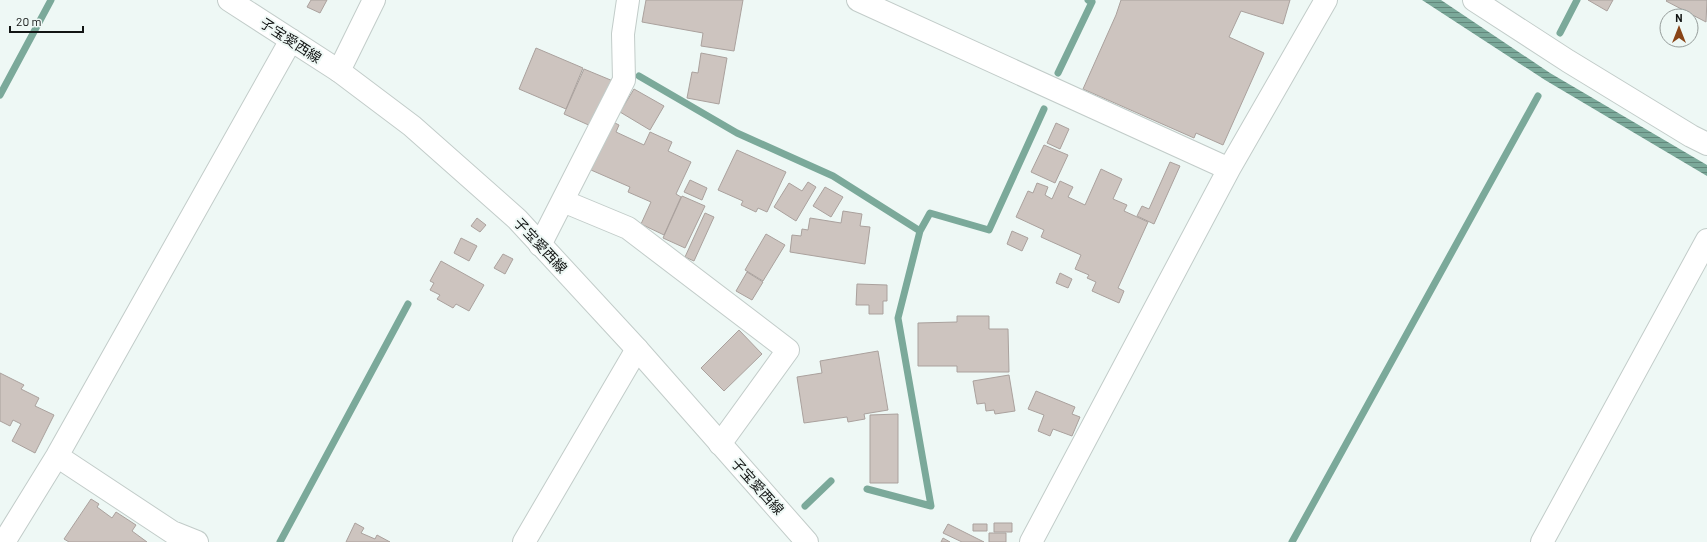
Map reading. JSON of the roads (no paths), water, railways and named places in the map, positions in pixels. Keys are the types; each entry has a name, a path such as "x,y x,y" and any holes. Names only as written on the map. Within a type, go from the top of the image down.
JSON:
{"street":[{"name":"子宝愛西線","path":"229,0 339,71 412,126 517,219 637,349 807,542"},
{"path":"339,71 374,0"},
{"path":"540,245 624,80 623,34 628,0"},
{"path":"858,0 1230,169"},
{"path":"1031,542 1230,169 1326,0"},
{"path":"1474,0 1568,61 1691,136 1707,144"},
{"path":"4,542 57,456 292,40"},
{"path":"563,201 628,228 788,350 720,444"},
{"path":"1542,542 1707,240"},
{"path":"524,542 637,349"},
{"path":"57,456 172,532 197,542"}],"waterway":[{"path":"0,95 51,0"},
{"path":"1058,73 1092,2 1088,0"},
{"path":"1560,33 1577,0"},
{"path":"639,76 737,133 833,176 920,231"},
{"path":"1292,542 1538,96"},
{"path":"867,489 931,506 898,318 920,231 930,213 989,230 1044,109"},
{"path":"280,542 408,304"},
{"path":"805,506 831,481"}]}
